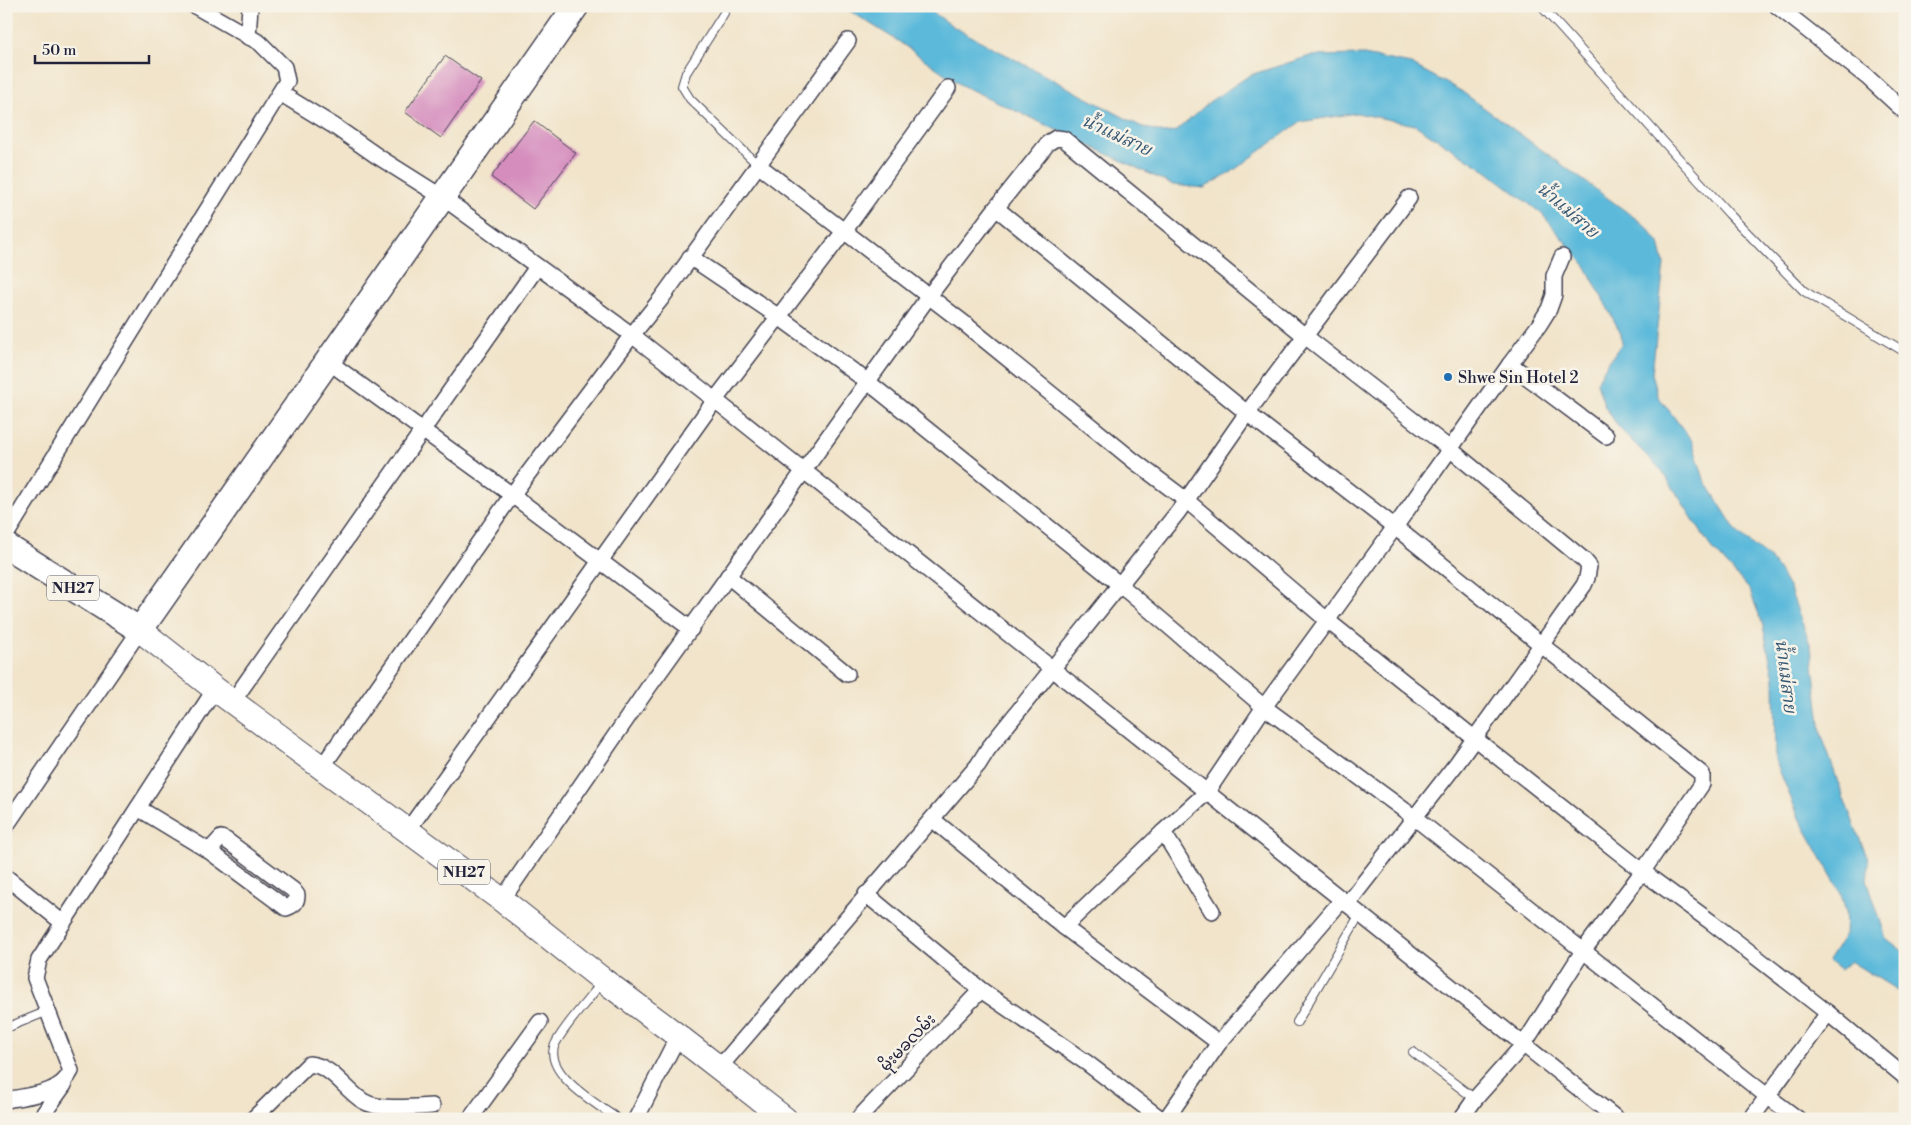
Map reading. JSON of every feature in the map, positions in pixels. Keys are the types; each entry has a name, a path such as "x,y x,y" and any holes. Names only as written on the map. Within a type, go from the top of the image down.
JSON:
{"highway":[{"path":"140,630 576,6"},
{"name":"NH27","path":"6,546 140,630"}],"main road":[{"name":"NH27","path":"140,630 224,695 502,900 785,1119"}],"street":[{"path":"6,535 287,81 284,67 260,43 195,6"},
{"path":"248,37 250,6"},
{"path":"1777,6 1867,77 1905,112"},
{"path":"322,767 512,494 661,299 848,41"},
{"path":"408,830 716,400 948,88"},
{"path":"280,94 334,126 376,156 442,197 716,400 1618,1119"},
{"path":"502,900 728,576 929,296 1048,142 1056,138 1064,139 1305,336 1450,449 1589,566 1588,578 1584,585 1416,818 1219,1042 1166,1119"},
{"path":"758,165 929,296 1134,461 1186,500 1328,620 1474,738 1643,872 1828,1013 1905,1077"},
{"path":"719,1068 978,765 988,749 1186,500 1247,413 1409,198"},
{"path":"996,208 1247,413 1396,527 1702,774 1704,779 1702,784 1643,872 1583,951 1524,1044 1475,1099 1461,1119"},
{"path":"690,257 868,382 1119,584 1264,707 1416,818 1798,1119"},
{"path":"1064,927 1207,792 1264,707 1396,527 1510,364 1539,326 1549,309 1554,295 1554,276 1562,257"},
{"path":"45,1118 71,1071 35,978 39,960 138,808 423,430 537,266"},
{"path":"329,362 512,494 691,629"},
{"path":"1510,364 1606,436"},
{"path":"728,576 847,674"},
{"path":"6,826 140,630"},
{"path":"138,808 209,851 286,908 297,900 297,895 293,890 226,840 221,838 209,851"},
{"path":"932,819 1064,927 1219,1042"},
{"path":"1163,832 1212,911"},
{"path":"6,877 63,922"},
{"path":"866,894 981,990 1087,1063 1161,1119"},
{"name":"မိုးမခလမ်း","path":"858,1119 981,990"},
{"path":"1751,1119 1828,1013"},
{"path":"470,1119 540,1022"},
{"path":"636,1119 678,1036"},
{"path":"253,1119 309,1064 324,1067 364,1102 391,1108 432,1106"},
{"path":"6,1100 50,1091 67,1080"}],"lane":[{"path":"1541,6 1729,214 1804,291 1905,352"},
{"path":"724,13 686,73 682,86 690,98 758,165"},
{"path":"1297,1022 1360,914"},
{"path":"604,980 565,1030 554,1048 554,1057 558,1069 570,1084 615,1116"},
{"path":"6,1028 48,1011"},
{"path":"1413,1052 1475,1099"}],"water":[{"name":"น้ำแม่สาย","path":"842,6 924,6 954,27 1140,126 1164,133 1177,131 1209,102 1250,75 1310,56 1364,55 1411,64 1461,91 1646,226 1659,243 1664,264 1652,374 1658,396 1692,441 1704,479 1737,532 1773,562 1789,587 1811,647 1821,733 1869,862 1867,879 1886,938 1905,953 1905,995 1850,961 1840,970 1828,961 1845,934 1846,912 1840,891 1800,820 1775,760 1774,678 1762,622 1749,589 1710,546 1663,472 1620,429 1605,407 1597,383 1603,370 1622,343 1621,334 1586,267 1542,214 1488,172 1415,125 1357,113 1300,122 1230,173 1204,188 1173,185 961,85 898,41"}],"building":[{"path":"445,56 481,81 441,138 405,112"},
{"path":"534,121 576,153 533,209 491,177"}],"place":[{"name":"Shwe Sin Hotel 2","path":"1448,377"}]}
